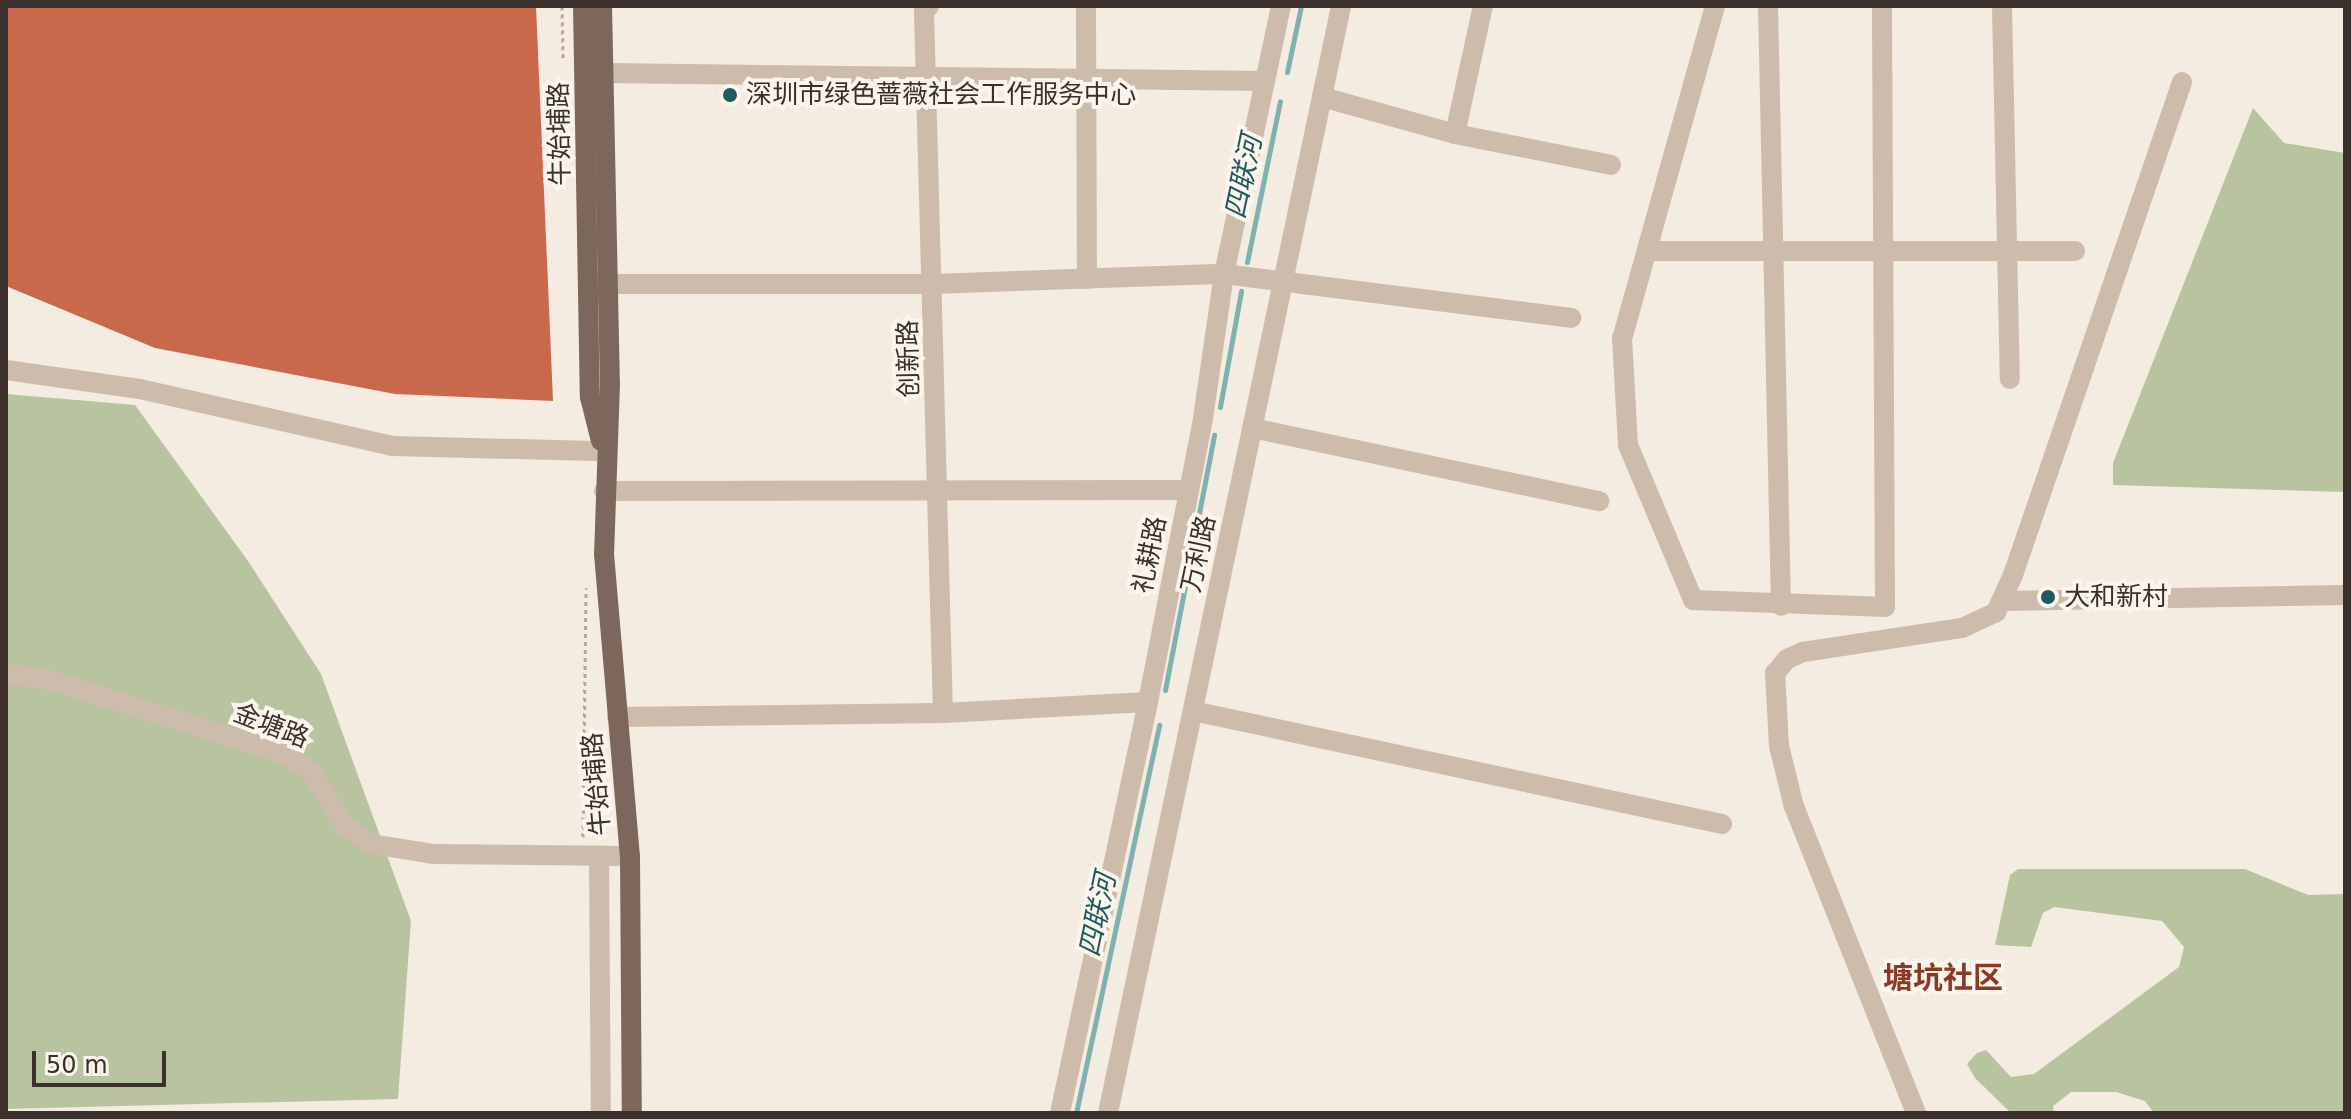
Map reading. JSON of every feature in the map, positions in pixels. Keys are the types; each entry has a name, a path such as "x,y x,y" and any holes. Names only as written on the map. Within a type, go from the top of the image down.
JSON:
{"main road":[{"name":"牛始埔路","path":"583,6 598,284"},
{"name":"牛始埔路","path":"602,6 604,73 598,284 590,397 604,451 617,717 630,856 632,1113"}],"street":[{"name":"创新路","path":"929,6 924,12 925,74 943,713"},
{"path":"1086,6 1087,279"},
{"name":"礼耕路","path":"1060,1113 1148,702 1189,490 1224,274 1281,6"},
{"name":"万利路","path":"1108,1113 1341,6"},
{"path":"1455,134 1483,6"},
{"path":"1715,6 1622,338 1628,445 1693,600 1781,606 1885,607 1882,6"},
{"path":"1768,6 1781,606"},
{"path":"2002,6 2010,379"},
{"path":"604,73 925,74 1265,81"},
{"path":"1916,1113 1794,807 1779,746 1775,673 1787,659 1837,643 1977,624 2003,601 2182,82"},
{"path":"1322,97 1455,134 1611,165"},
{"path":"1647,251 2075,251"},
{"path":"598,284 933,284 1224,274 1571,318"},
{"path":"6,370 140,389 392,446 604,451"},
{"path":"1252,428 1599,501"},
{"path":"604,491 1189,490"},
{"path":"2003,601 2345,595"},
{"name":"金塘路","path":"6,674 50,680 286,755 311,771 345,826 372,844 434,854 630,856"},
{"path":"617,717 943,713 1148,702"},
{"path":"1193,711 1722,824"},
{"path":"599,856 601,1113"}],"path":[{"path":"583,841 586,577"}],"green space":[{"path":"2253,108 2284,143 2345,153 2345,492 2113,485 2113,463"},
{"path":"6,394 135,405 248,561 321,674 411,921 398,1099 6,1109"},
{"path":"2018,869 2245,869 2308,895 2345,894 2345,1113 2154,1113 2145,1101 2116,1092 2071,1092 2053,1106 2054,1113 2011,1113 1975,1078 1967,1064 1977,1053 1986,1050 2011,1077 2034,1074 2179,967 2184,947 2162,921 2054,907 2043,913 2031,947 1995,945 2010,875"}],"building":[{"path":"6,6 536,6 553,401 395,394 155,348 6,286"}],"waterway":[{"name":"四联河","path":"1287,72 1301,6"},
{"name":"四联河","path":"1247,262 1280,101"},
{"name":"四联河","path":"1220,407 1241,291"},
{"name":"四联河","path":"1165,690 1214,435"},
{"name":"四联河","path":"1076,1113 1159,725"}],"place":[{"name":"深圳市绿色蔷薇社会工作服务中心","path":"730,95"},
{"name":"大和新村","path":"2048,597"}],"district":[{"name":"塘坑社区","path":"1943,978"}]}
